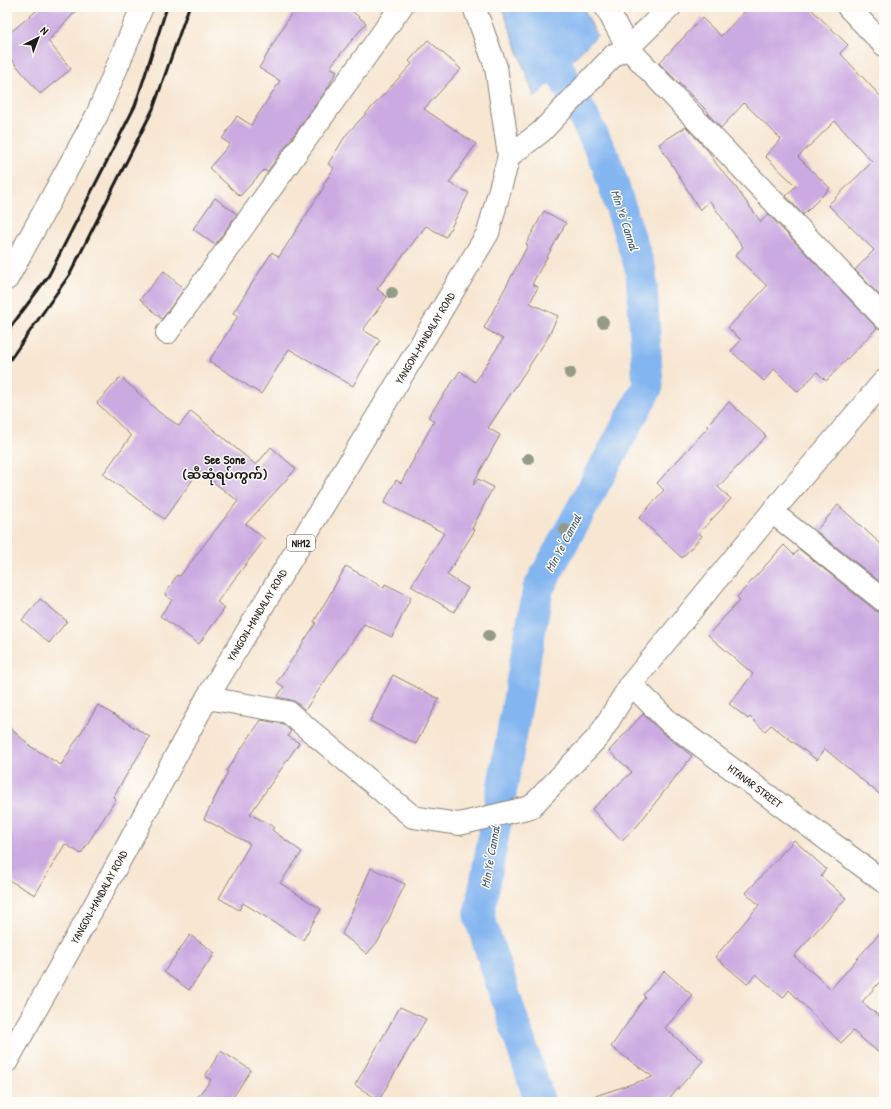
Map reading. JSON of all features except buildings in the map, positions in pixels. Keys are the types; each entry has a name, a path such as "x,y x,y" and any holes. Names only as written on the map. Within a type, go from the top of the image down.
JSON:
{"main road":[{"path":"7,279 97,115 142,7"},
{"path":"167,333 401,7"},
{"name":"YANGON-MANDALAY ROAD","path":"7,1062 116,867 207,698 488,233 509,156 496,67 474,7"},
{"path":"606,7 621,52 884,318"},
{"path":"509,156 541,132 621,52 670,7"},
{"path":"848,7 884,45"},
{"path":"207,698 288,712 413,817 459,824 531,807 599,736 631,684 772,512 884,382"},
{"path":"772,512 884,601"},
{"name":"HTANAR STREET","path":"631,684 669,722 884,882"}],"water":[{"path":"502,7 583,7 597,36 535,98"}],"pier":[{"path":"597,36 598,38 536,100 535,98"}],"waterway":[{"name":"Min Ye' Cannal","path":"534,7 540,31 605,159 641,271 648,386 538,589 479,916 540,1102"}],"railway":[{"path":"7,332 49,275 135,106 167,7"},
{"path":"7,364 70,274 153,109 189,7"}],"district":[{"name":"See Sone (ဆီဆုံရပ်ကွက်)","path":"225,466"}]}
